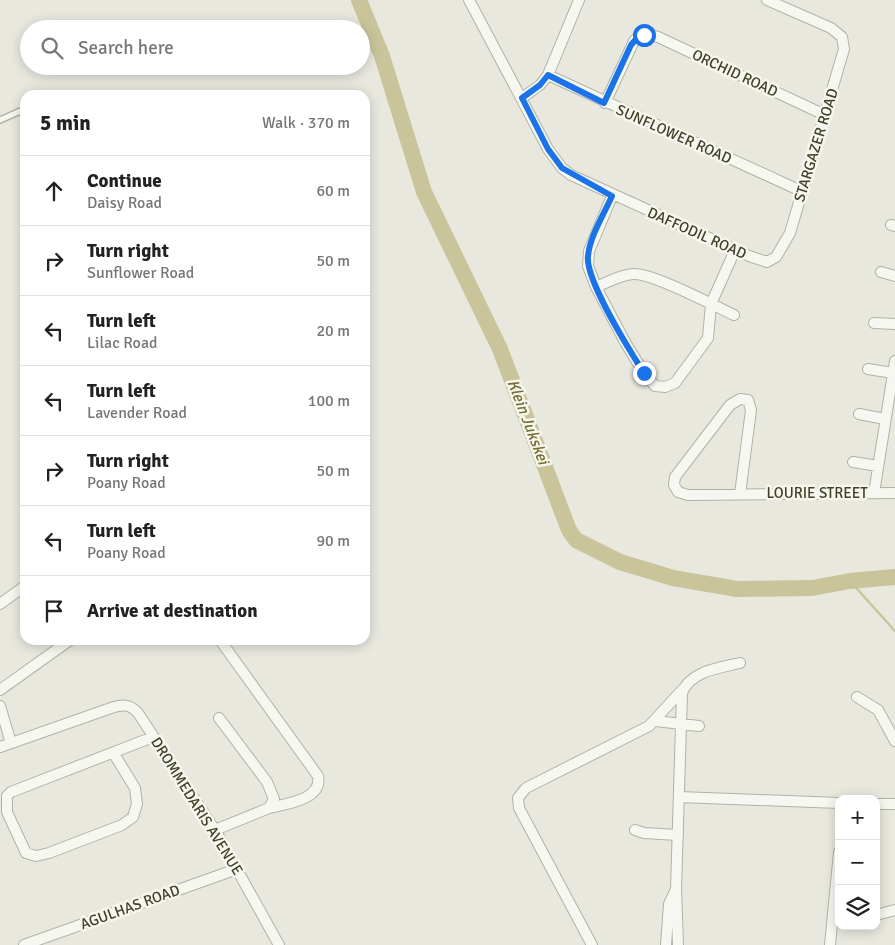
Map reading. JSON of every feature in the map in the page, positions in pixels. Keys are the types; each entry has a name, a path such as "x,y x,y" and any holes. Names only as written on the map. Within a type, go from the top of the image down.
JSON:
{"street":[{"name":"DAFFODIL ROAD","path":"469,0 548,149 562,168 612,196 735,250 767,262 776,257 780,251"},
{"path":"522,98 540,85 548,75 579,0"},
{"name":"STARGAZER ROAD","path":"767,0 831,28 842,38 843,59 801,191 790,233 780,251"},
{"name":"ORCHID ROAD","path":"604,103 631,45 637,38 644,35 658,37 825,115"},
{"name":"SUNFLOWER ROAD","path":"548,75 604,103 801,191"},
{"path":"612,196 588,255 588,266 596,287 652,384 664,387 675,383 708,338 711,304 735,250"},
{"path":"881,272 895,276"},
{"path":"596,287 612,280 637,274 681,290 734,315"},
{"path":"874,322 895,324"},
{"path":"874,493 885,419 892,394 895,361"},
{"path":"868,369 893,373"},
{"name":"LOURIE STREET","path":"740,494 751,410 750,403 745,399 737,400 730,405 674,480 676,489 682,494 740,494 895,493"},
{"path":"859,414 885,419"},
{"path":"853,462 878,466"},
{"path":"0,604 20,590"},
{"path":"0,690 63,645"},
{"path":"215,830 269,808 308,796 316,790 318,776 224,645"},
{"path":"592,945 519,808 518,798 526,788 638,732 656,721 696,676 740,663"},
{"path":"678,945 676,889 681,725 684,688"},
{"path":"857,697 878,710 895,741"},
{"name":"DROMMEDARIS AVENUE","path":"0,747 122,705 134,709 215,830 279,945"},
{"path":"0,706 11,743"},
{"path":"219,718 271,787 274,799 269,808"},
{"path":"656,721 699,726"},
{"path":"114,754 135,788 137,804 133,817 122,825 49,853 36,856 26,853 7,812 7,796 11,792 17,787 114,754 153,737"},
{"path":"679,797 835,803"},
{"path":"880,804 895,804"},
{"path":"635,830 644,833 678,835"},
{"name":"AGULHAS ROAD","path":"24,945 237,869"},
{"path":"666,945 668,909 676,889"},
{"path":"880,914 895,910"},
{"path":"830,945 835,925"}],"lane":[{"path":"0,120 20,111"}],"waterway":[{"name":"Klein Jukskei","path":"359,0 367,20"},
{"name":"Klein Jukskei","path":"370,27 382,56 424,192 500,349 569,530 576,540 620,562 673,578 737,589 812,588 850,581 895,577"},
{"path":"850,581 895,631"}],"route":[{"path":"644,35 637,38 631,45 604,103 548,75 540,85 522,98 548,149 562,168 571,175 612,196 589,251 588,266 596,287 644,373"}]}
